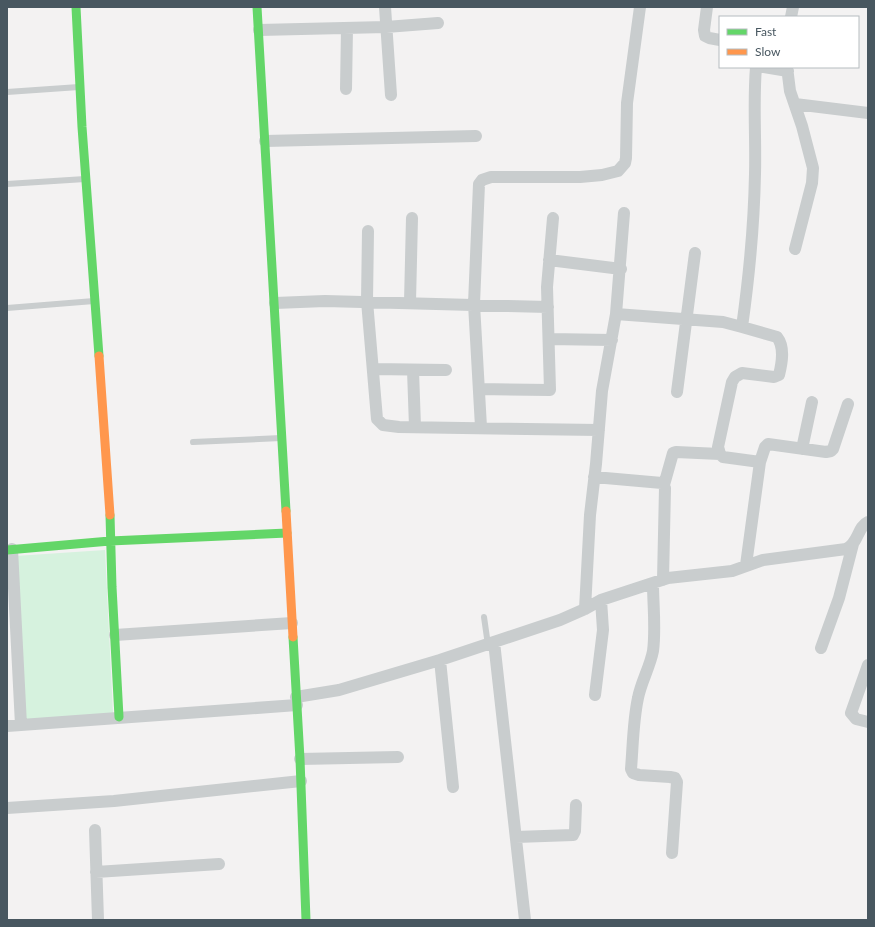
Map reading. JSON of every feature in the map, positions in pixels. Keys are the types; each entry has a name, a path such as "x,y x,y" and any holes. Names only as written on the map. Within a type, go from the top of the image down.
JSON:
{"street":[{"path":"76,7 82,127 96,301 110,509 110,541 119,717"},
{"path":"257,7 297,701 306,920"},
{"path":"385,7 392,95"},
{"path":"481,427 474,304 479,184 482,180 491,177 580,177 595,176 618,171 625,163 626,158 627,103 640,7"},
{"path":"707,7 704,30 705,36 719,40"},
{"path":"259,30 386,27 438,23"},
{"path":"346,89 347,28"},
{"path":"742,327 751,248 755,176 754,92 756,68"},
{"path":"776,68 788,69 790,91 813,168 812,183 795,250"},
{"path":"795,104 868,113"},
{"path":"265,141 476,136"},
{"path":"585,609 590,515 602,391 616,314 621,269 624,213"},
{"path":"410,302 412,218"},
{"path":"479,388 550,390 547,287 553,218"},
{"path":"368,231 368,301 377,419 384,425 415,427 599,430"},
{"path":"677,392 695,253"},
{"path":"549,260 621,269"},
{"path":"274,303 368,301 548,306"},
{"path":"616,314 723,322 777,337 782,344 779,375 774,377 742,373 735,377 732,382 718,448 720,454"},
{"path":"549,339 612,340"},
{"path":"373,369 446,370"},
{"path":"413,370 415,427"},
{"path":"802,449 812,402"},
{"path":"746,565 760,462 764,447 768,444 802,449 831,451 833,449 848,404"},
{"path":"672,853 677,782 674,778 670,777 639,775 633,773 632,769 636,706 638,696 650,664 654,637 664,485 673,454 676,452 720,454 723,457 760,462"},
{"path":"594,477 662,483 664,485"},
{"path":"821,648 839,598 853,544 863,525 868,522"},
{"path":"21,725 10,549 110,541 287,533"},
{"path":"7,726 297,701 339,690 491,644 560,620 601,600 658,581 685,575 732,571 763,560 846,549 853,544"},
{"path":"595,695 603,630 601,600"},
{"path":"115,635 292,623"},
{"path":"491,644 516,837 525,920"},
{"path":"440,660 453,788"},
{"path":"868,665 851,713 856,719 868,722"},
{"path":"300,759 398,757"},
{"path":"7,808 114,801 301,781"},
{"path":"516,837 573,835 575,830 576,805"},
{"path":"94,830 98,920"},
{"path":"96,872 219,864"}],"lane":[{"path":"7,92 80,87"},
{"path":"7,184 86,178"},
{"path":"7,308 96,301"},
{"path":"193,442 282,438"},
{"path":"484,617 491,644"}],"green space":[{"path":"105,550 113,713 26,720 15,556"}],"traffic: fast":[{"path":"76,7 82,127 99,356"},
{"path":"257,7 286,511"},
{"path":"110,515 112,587 119,717"},
{"path":"7,550 110,541 287,533"},
{"path":"293,637 300,759 306,920"}],"traffic: slow":[{"path":"99,356 110,515"},
{"path":"286,511 293,637"}]}
